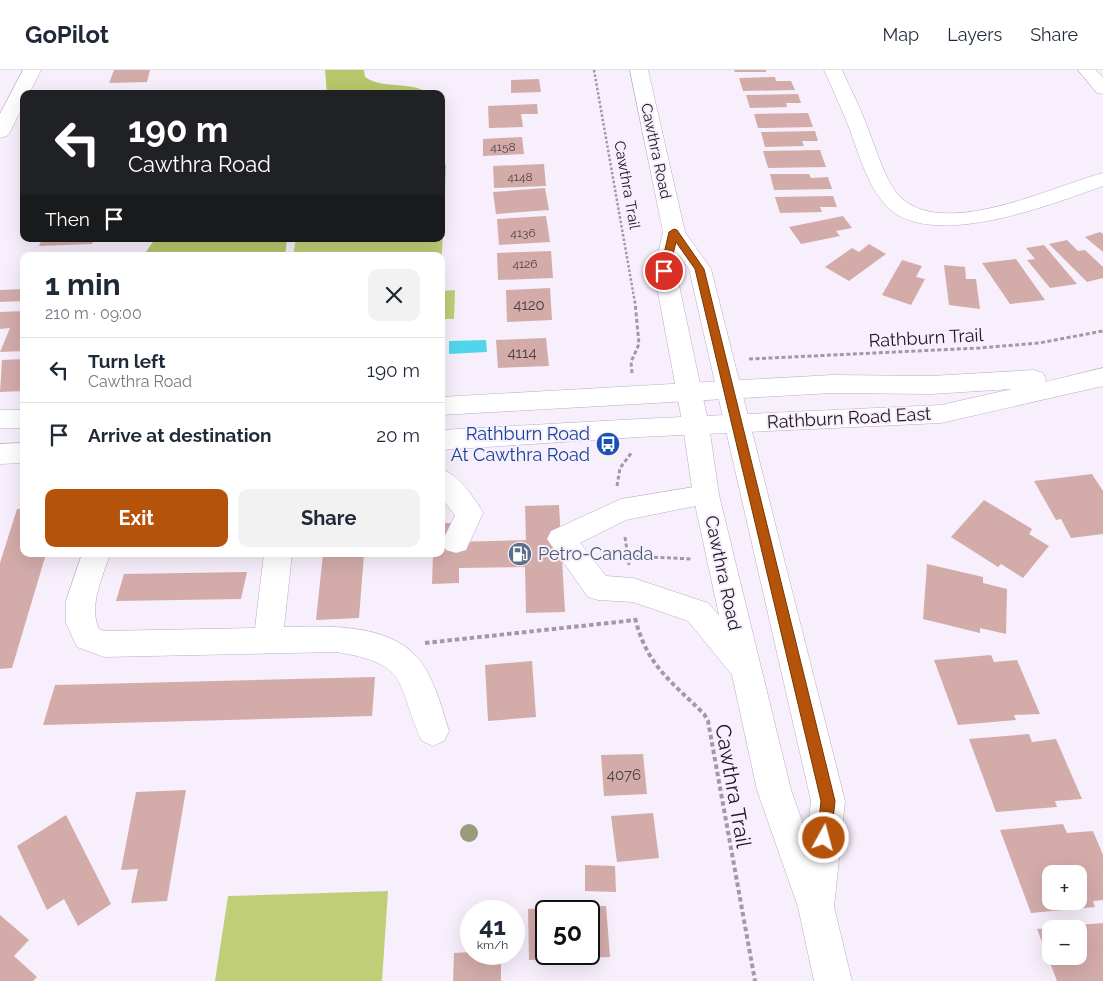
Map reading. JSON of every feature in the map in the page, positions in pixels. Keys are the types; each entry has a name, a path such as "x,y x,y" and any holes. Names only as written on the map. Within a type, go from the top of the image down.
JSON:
{"street":[{"path":"22,90 32,70"},
{"name":"Cawthra Road","path":"639,70 674,232 700,269 828,801 816,907"},
{"path":"833,70 877,178 898,208 920,218 936,222 1023,207 1103,179"},
{"path":"0,132 20,93"},
{"name":"Cawthra Road","path":"674,232 664,271 696,426 706,495 744,666 778,805 816,907 833,981"},
{"name":"Rathburn Road East","path":"445,406 832,384 931,385 1103,376"},
{"name":"Rathburn Road East","path":"445,440 941,414 1103,376"},
{"path":"0,420 20,419"},
{"path":"0,454 20,453"},
{"path":"445,484 469,513 456,542"},
{"path":"706,495 621,510 561,539 598,588 632,590 698,612 744,666"},
{"path":"95,557 81,601 80,623 88,638 104,644 336,639 366,643 392,652 406,664 416,680 433,730"},
{"path":"268,641 278,557"}],"path":[{"name":"Cawthra Trail","path":"594,70 634,287 640,344 630,362"},
{"name":"Rathburn Trail","path":"748,359 979,348 1039,343 1103,332"},
{"path":"628,556 721,560"},
{"name":"Cawthra Trail","path":"392,652 408,645 636,620 640,640 647,657 656,670 704,714 708,721 755,981"}],"green space":[{"path":"325,70 364,70 365,77 372,81 414,87 422,90 327,90"},
{"path":"153,242 287,242 285,252 146,252"},
{"path":"295,242 442,242 442,252 294,252"},
{"path":"455,290 454,319 445,319 445,291"},
{"path":"388,891 382,981 215,981 228,896"}],"water":[{"path":"486,340 487,352 449,354 449,341"}],"building":[{"path":"114,70 150,70 147,82 109,83"},
{"path":"734,70 766,70 766,72 735,72"},
{"path":"775,77 776,81 791,81 795,90 743,91 739,78"},
{"path":"539,79 541,92 511,93 511,80"},
{"path":"798,94 801,103 786,103 787,107 750,108 746,95"},
{"path":"537,104 538,114 521,114 523,127 489,128 488,106"},
{"path":"808,113 813,127 758,128 754,114"},
{"path":"815,131 818,141 802,141 804,146 765,147 761,132"},
{"path":"522,137 524,154 483,156 483,139"},
{"path":"820,150 826,167 768,168 763,151"},
{"path":"544,164 546,186 494,188 493,166"},
{"path":"770,174 809,174 811,178 828,177 832,189 774,190"},
{"path":"545,188 549,210 496,214 493,192"},
{"path":"833,196 837,207 820,207 822,212 780,213 775,197"},
{"path":"546,216 550,242 499,245 497,219"},
{"path":"843,216 852,228 836,231 840,236 801,244 789,227"},
{"path":"1100,232 1103,234 1103,252 1085,237"},
{"path":"1067,240 1078,251 1085,250 1103,267 1103,278 1087,282 1049,244"},
{"path":"41,242 93,242 92,244 39,246"},
{"path":"869,244 886,254 849,281 825,267 852,248 859,252"},
{"path":"1044,245 1077,284 1050,288 1027,260 1035,259 1026,248"},
{"path":"551,251 553,278 498,280 497,253"},
{"path":"1016,259 1045,300 1010,304 982,263"},
{"path":"902,260 922,266 916,277 925,279 911,305 882,295"},
{"path":"944,265 965,267 966,279 976,279 980,309 949,305"},
{"path":"550,288 552,320 507,322 506,290"},
{"path":"20,289 20,301 0,302 0,290"},
{"path":"20,311 20,351 0,352 10,328 0,329 0,312"},
{"path":"546,338 549,366 498,368 496,340"},
{"path":"20,359 20,391 0,392 2,360"},
{"path":"1092,474 1103,491 1103,534 1071,538 1061,519 1056,520 1034,481"},
{"path":"984,500 1032,529 1029,534 1049,546 1023,578 1001,564 998,567 951,537"},
{"path":"559,505 565,612 526,613 525,567 459,568 459,583 432,584 433,557 445,557 445,523 456,523 456,542 526,540 525,506"},
{"path":"17,509 20,509 20,557 45,557 12,668 0,669 0,563"},
{"path":"323,557 364,557 359,618 316,620"},
{"path":"927,564 983,577 983,583 1007,589 1006,634 980,628 980,633 923,619"},
{"path":"247,572 241,599 116,601 124,574"},
{"path":"991,655 994,662 1017,660 1040,714 1014,715 1016,720 958,725 934,660"},
{"path":"532,661 536,717 488,721 485,665"},
{"path":"375,677 372,716 43,725 55,685"},
{"path":"1029,734 1032,742 1056,739 1082,799 1055,801 1057,807 996,812 969,739"},
{"path":"643,754 647,794 604,796 601,755"},
{"path":"186,790 167,901 131,903 138,869 121,870 136,792"},
{"path":"653,813 659,858 617,862 611,816"},
{"path":"66,815 111,904 78,926 64,899 47,910 17,846"},
{"path":"1063,824 1067,833 1093,831 1103,855 1103,900 1093,901 1095,907 1087,908 1087,865 1042,865 1042,910 1063,910 1031,913 1000,830"},
{"path":"585,865 615,866 616,892 585,891"},
{"path":"600,906 606,906 610,957 600,957"},
{"path":"528,909 535,909 535,960 529,960"},
{"path":"0,915 29,940 14,956 37,977 33,981 0,981"},
{"path":"1103,923 1103,981 1057,981 1051,965 1087,965 1087,924"},
{"path":"1037,929 1042,929 1042,942"},
{"path":"454,953 460,953 460,965 501,965 501,981 453,981"}],"place":[{"name":"Rathburn Road At Cawthra Road","path":"608,444"},
{"name":"Petro-Canada","path":"520,554"}],"route":[{"path":"664,271 674,232 700,269 730,390 828,801 824,838"}]}
